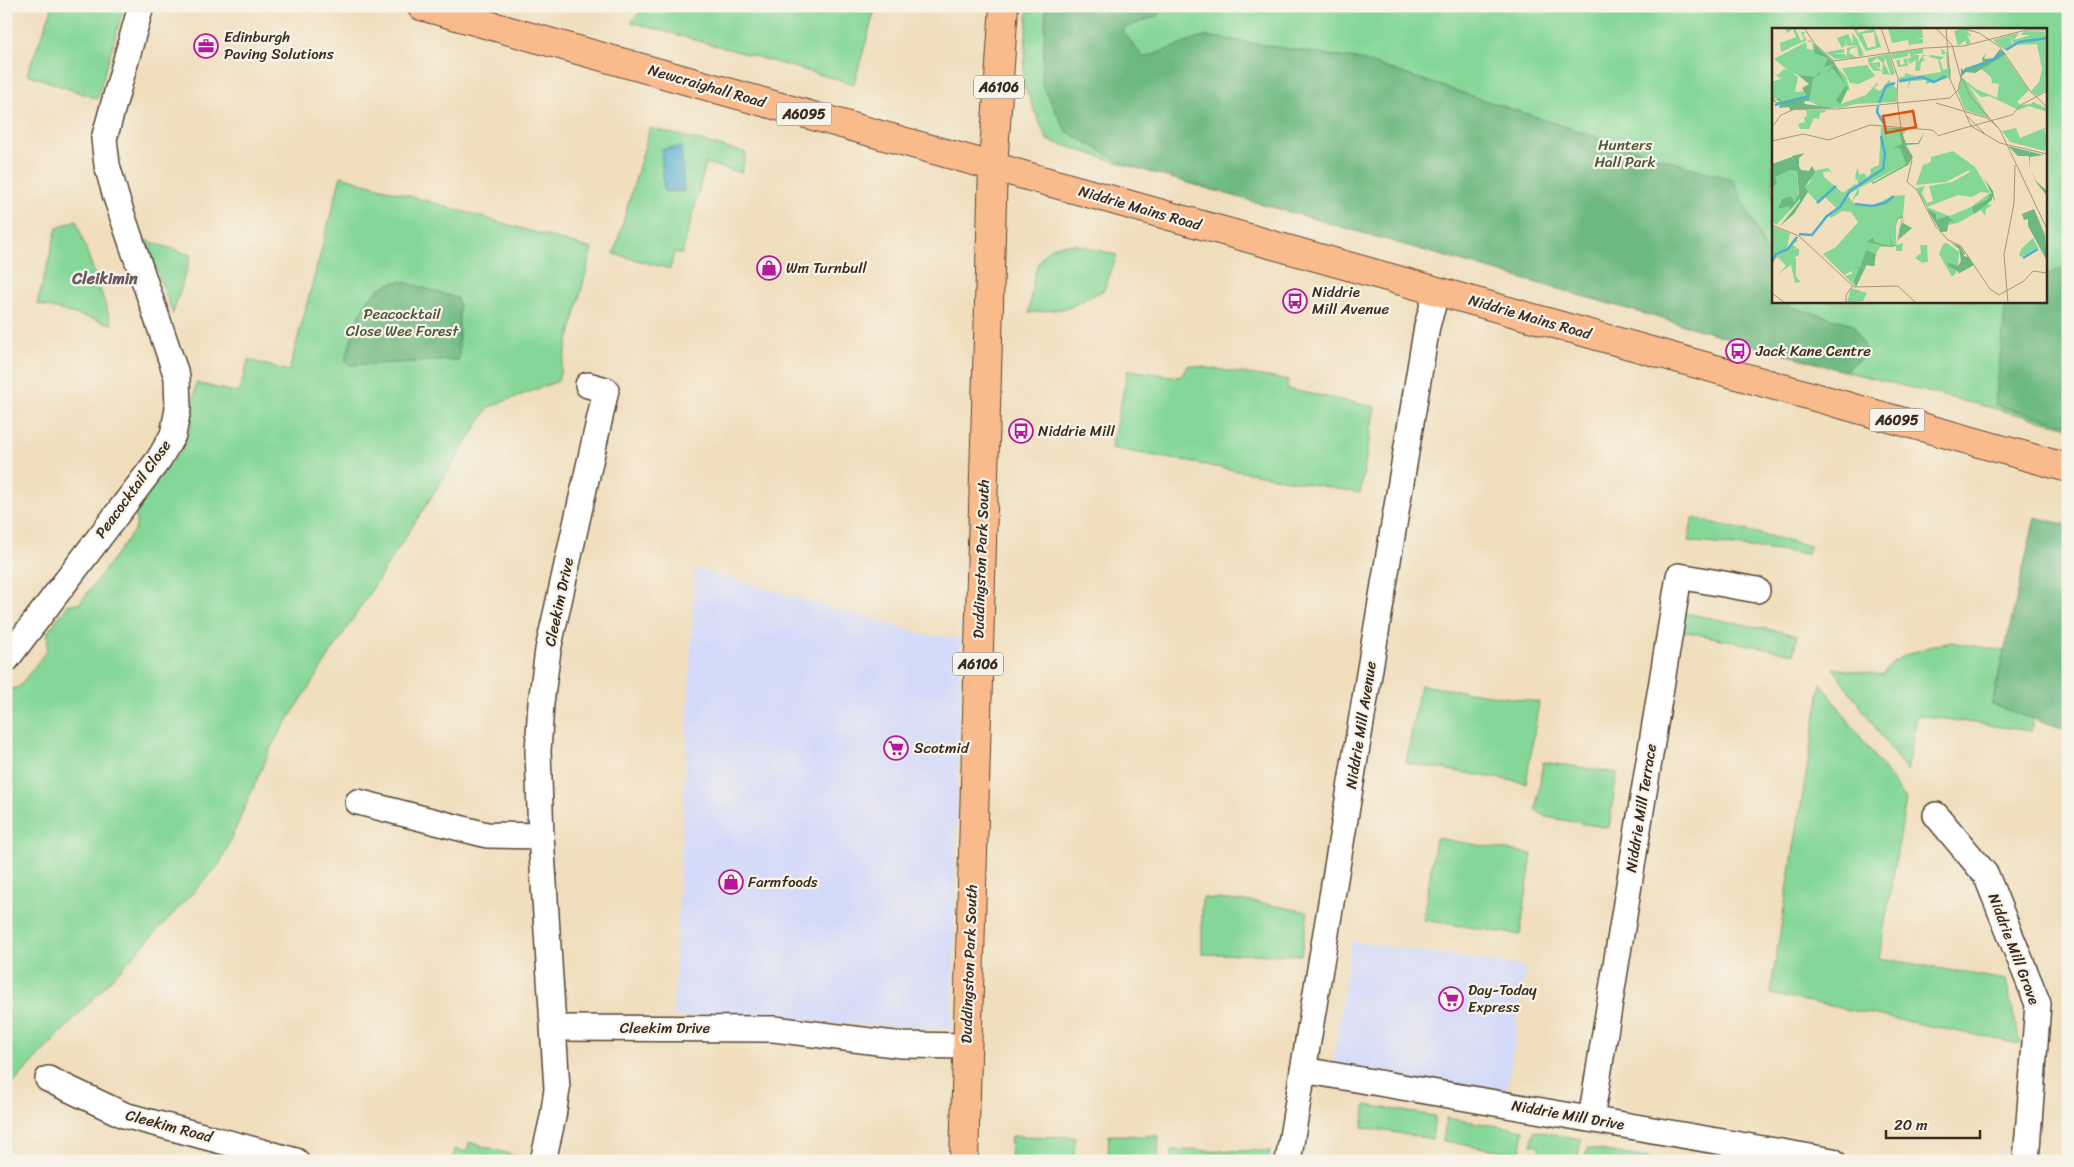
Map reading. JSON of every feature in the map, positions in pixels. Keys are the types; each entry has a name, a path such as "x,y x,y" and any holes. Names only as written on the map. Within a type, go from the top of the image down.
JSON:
{"main road":[{"name":"Newcraighall Road","path":"421,6 993,167"},
{"name":"A6106","path":"993,167 1004,6"},
{"name":"Niddrie Mains Road","path":"993,167 2068,468"},
{"name":"Duddingston Park South","path":"964,1161 993,167"}],"street":[{"name":"Peacocktail Close","path":"6,660 159,458 173,436 175,427 178,409 177,377 116,197 107,165 104,139 141,6"},
{"name":"Niddrie Mill Avenue","path":"1288,1161 1427,326 1437,291"},
{"name":"Cleekim Drive","path":"588,385 606,390 548,650 541,703 538,751 554,1028 774,1029 902,1045 967,1046"},
{"name":"Niddrie Mill Terrace","path":"1591,1119 1679,576 1757,590"},
{"path":"358,802 487,835 542,836"},
{"name":"Niddrie Mill Grove","path":"1936,815 1986,875 2038,1004 2026,1161"},
{"path":"543,1161 554,1117 557,1089 554,1028"},
{"name":"Niddrie Mill Drive","path":"1303,1070 1591,1119 1707,1150 1833,1161"},
{"name":"Cleekim Road","path":"48,1079 124,1115 296,1161"}],"shaded area":[{"path":"695,568 930,636 961,638 952,1029 673,1016"},
{"path":"1351,941 1526,967 1506,1096 1332,1070"}],"green space":[{"path":"50,6 124,6 97,99 27,74 52,9"},
{"path":"646,6 876,6 854,84 631,22"},
{"name":"Hunters Hall Park","path":"1028,6 2068,6 2068,427 1844,371 1126,165 1047,140 1023,83"},
{"path":"1046,6 1166,6 1157,16 1121,29 1144,58 1205,36 1362,60 1689,167 1733,179 1772,264 1772,302 1789,302 1791,307 1853,324 1867,353 1844,371 1126,165 1066,131 1042,85"},
{"path":"650,128 746,153 741,173 706,163 682,254 674,252 670,269 614,254"},
{"path":"341,176 592,249 558,381 489,407 272,745 220,864 6,1091 6,691 19,687 47,650 48,631 69,604 79,604 136,528 136,509 181,450 190,429 196,383 239,393 248,360 289,371"},
{"path":"76,220 112,324 37,304 57,228"},
{"path":"145,240 191,255 173,314"},
{"path":"1075,244 1117,255 1104,290 1068,308 1029,313 1034,275 1042,257 1055,246"},
{"path":"2068,265 2068,425 1995,405 2006,302 2046,302 2046,276"},
{"name":"Peacocktail Close Wee Forest","path":"401,281 457,298 459,305 459,360 351,365 345,361 357,323 368,300 387,285"},
{"path":"1189,365 1288,380 1287,389 1375,407 1360,493 1111,448 1128,370 1180,377"},
{"path":"2035,517 2068,525 2068,730 1992,705"},
{"path":"1693,518 1811,546 1806,554 1688,541"},
{"path":"1685,613 1797,635 1794,654 1682,631"},
{"path":"1952,642 2004,651 1992,704 2033,719 2031,731 1917,715 1907,772 1833,668 1883,675 1888,668 1904,656"},
{"path":"1821,683 1906,800 1879,958 2006,980 2020,1044 1770,994"},
{"path":"1420,685 1539,702 1526,783 1406,763"},
{"path":"1543,762 1617,773 1609,828 1546,817 1536,810"},
{"path":"1436,838 1532,854 1520,935 1423,920"},
{"path":"1202,898 1256,902 1308,912 1301,955 1202,954"},
{"path":"1366,1105 1435,1116 1432,1139 1362,1127"},
{"path":"1446,1118 1524,1130 1520,1154 1443,1141"},
{"path":"1534,1131 1581,1139 1577,1161 1538,1156 1540,1147 1531,1145"},
{"path":"1109,1135 1159,1136 1158,1161 1108,1158"},
{"path":"1011,1136 1075,1137 1074,1161 1010,1161"},
{"path":"469,1142 519,1157 517,1161 452,1161 455,1149 467,1152"},
{"path":"1587,1148 1654,1159 1654,1161 1584,1161"},
{"path":"1172,1150 1270,1151 1268,1161 1172,1161"}],"water":[{"path":"681,147 684,191 664,192 661,149"}],"place":[{"name":"Edinburgh Paving Solutions","path":"206,46"},
{"name":"Wm Turnbull","path":"769,268"},
{"name":"Niddrie Mill Avenue","path":"1295,301"},
{"name":"Jack Kane Centre","path":"1738,351"},
{"name":"Niddrie Mill","path":"1021,431"},
{"name":"Scotmid","path":"896,748"},
{"name":"Farmfoods","path":"731,882"},
{"name":"Day-Today Express","path":"1451,999"}],"district":[{"name":"Cleikimin","path":"105,278"}]}
